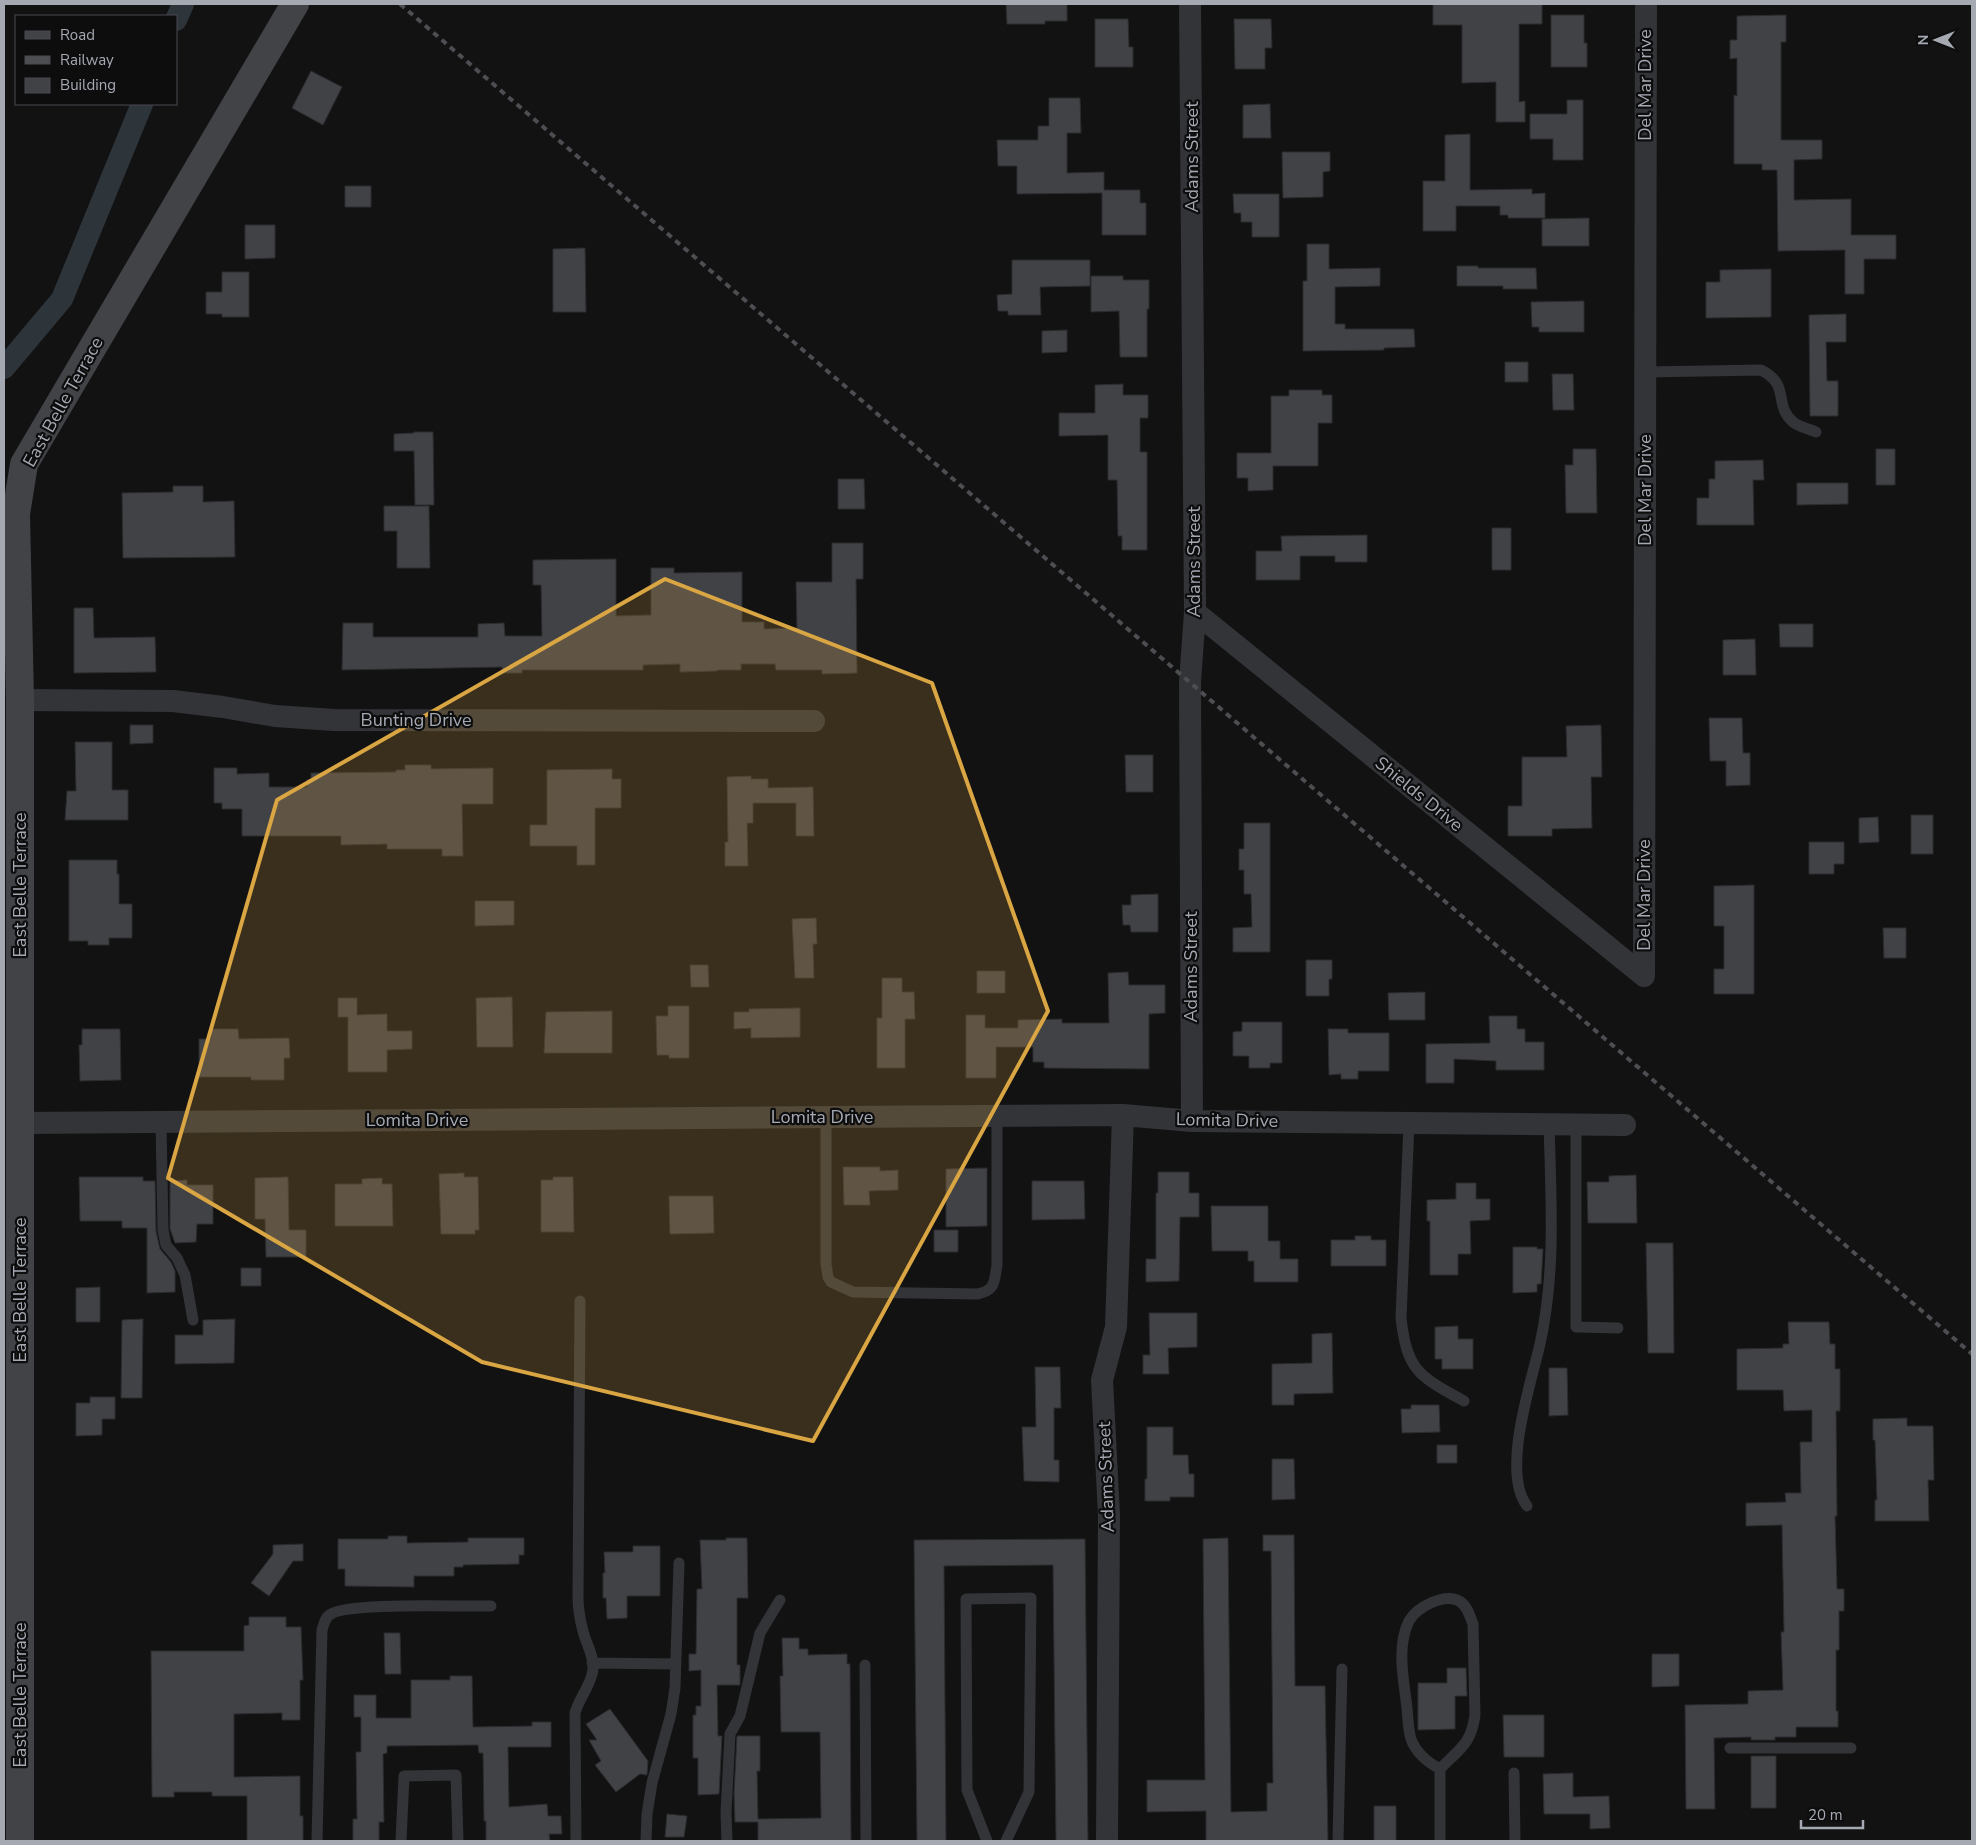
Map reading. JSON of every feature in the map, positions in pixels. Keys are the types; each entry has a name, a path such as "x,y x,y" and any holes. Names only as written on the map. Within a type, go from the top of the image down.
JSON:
{"street":[{"name":"East Belle Terrace","path":"20,1841 16,1155 20,1123 16,901 20,700 16,514 24,464 295,4"},
{"name":"Adams Street","path":"1190,4 1195,612 1190,682 1192,1121"},
{"name":"Del Mar Drive","path":"1644,976 1646,4"},
{"name":"Shields Drive","path":"1195,612 1644,976"},
{"name":"Bunting Drive","path":"20,700 173,701 275,716 334,720 814,721"},
{"name":"Adams Street","path":"1107,1841 1109,1515 1102,1380 1116,1327 1123,1115"},
{"name":"Lomita Drive","path":"20,1123 1123,1115 1192,1121 1625,1125"}],"lane":[{"path":"1645,372 1761,370 1769,374 1778,384 1784,410 1794,423 1816,432"},
{"path":"826,1117 826,1264 828,1278 831,1282 852,1292 959,1294 988,1292 994,1285 997,1265 997,1116"},
{"path":"161,1122 163,1230 166,1245 177,1258 185,1275 193,1320"},
{"path":"1410,1123 1401,1318 1404,1344 1413,1364 1428,1381 1464,1401"},
{"path":"1528,1506 1521,1498 1518,1476 1518,1444 1523,1407 1539,1345 1549,1292 1551,1229 1550,1124"},
{"path":"1576,1125 1576,1327 1618,1328"},
{"path":"576,1841 575,1713 578,1702 591,1678 592,1663 592,1657 583,1633 578,1604 580,1301"},
{"path":"646,1841 647,1814 652,1783 671,1714 676,1664 679,1564"},
{"path":"987,1841 967,1790 966,1599 1031,1598 1029,1792 1006,1841"},
{"path":"727,1841 726,1813 730,1734 740,1716 760,1633 780,1600"},
{"path":"1440,1769 1419,1752 1411,1738 1402,1666 1404,1638 1410,1620 1421,1608 1435,1600 1448,1600 1459,1601 1468,1611 1473,1624 1475,1715 1466,1743 1440,1769 1440,1841"},
{"path":"317,1841 322,1630 325,1620 331,1614 353,1608 491,1606"},
{"path":"592,1663 676,1664"},
{"path":"866,1665 866,1841"},
{"path":"1338,1841 1342,1669"},
{"path":"1730,1748 1851,1748"},
{"path":"1514,1772 1515,1841"},
{"path":"401,1841 404,1776 456,1774 458,1841"}],"highlighted area":[{"path":"665,579 932,683 1048,1011 813,1441 482,1362 168,1178 277,800"}],"building":[{"path":"1006,4 1067,4 1067,21 1045,21 1045,24 1007,24"},
{"path":"1433,4 1542,4 1542,24 1519,24 1519,102 1525,101 1525,122 1496,122 1496,82 1462,83 1462,25 1433,25"},
{"path":"1551,15 1584,15 1584,43 1587,43 1587,67 1551,67"},
{"path":"1786,15 1786,42 1781,42 1781,140 1822,140 1822,159 1794,160 1794,200 1851,199 1851,235 1896,235 1896,259 1864,259 1864,294 1845,294 1845,250 1778,251 1777,170 1762,170 1762,164 1734,164 1734,95 1737,96 1737,58 1730,59 1730,40 1737,40 1737,16"},
{"path":"1095,19 1128,19 1129,47 1133,47 1133,67 1095,67"},
{"path":"1234,19 1271,19 1272,48 1265,48 1265,69 1235,69"},
{"path":"311,71 342,87 323,125 292,108"},
{"path":"1049,98 1080,98 1081,133 1067,133 1067,173 1104,172 1104,190 1140,190 1140,203 1146,203 1146,235 1102,235 1102,193 1017,194 1017,166 998,166 997,140 1038,140 1038,126 1049,126"},
{"path":"1567,100 1583,100 1583,160 1553,160 1553,139 1530,139 1530,114 1567,114"},
{"path":"1270,104 1271,138 1243,138 1243,105"},
{"path":"1470,134 1470,190 1532,189 1532,194 1545,193 1545,218 1508,218 1508,215 1500,215 1500,206 1456,206 1456,231 1423,231 1423,181 1445,181 1445,135"},
{"path":"1282,152 1330,152 1330,171 1323,172 1323,197 1283,198"},
{"path":"345,186 371,186 371,207 345,207"},
{"path":"1233,194 1279,194 1279,237 1252,237 1252,222 1241,222 1241,213 1234,213"},
{"path":"1589,218 1589,246 1542,246 1542,219"},
{"path":"245,225 275,225 275,258 245,259"},
{"path":"1307,244 1329,244 1329,269 1380,268 1380,286 1335,287 1335,324 1345,324 1345,329 1414,329 1415,347 1384,348 1384,350 1303,351 1303,281 1307,281"},
{"path":"585,248 586,312 553,312 553,249"},
{"path":"1012,260 1090,260 1090,286 1040,287 1041,315 1008,315 1008,311 998,311 997,295 1012,294"},
{"path":"1457,266 1536,268 1537,289 1503,289 1503,286 1457,286"},
{"path":"1771,269 1771,317 1706,318 1706,282 1720,282 1720,270"},
{"path":"222,272 249,272 249,317 222,317 222,314 206,314 206,292 222,292"},
{"path":"1091,276 1123,276 1123,280 1149,280 1147,357 1120,357 1119,311 1091,312"},
{"path":"1584,301 1584,332 1539,332 1539,327 1532,327 1531,302"},
{"path":"1846,314 1846,342 1826,342 1827,381 1838,381 1838,416 1810,416 1809,315"},
{"path":"1067,330 1067,352 1042,353 1042,331"},
{"path":"1505,362 1528,362 1528,382 1505,382"},
{"path":"1552,374 1573,374 1574,410 1553,410"},
{"path":"1123,384 1123,395 1148,395 1148,418 1140,418 1140,452 1147,452 1147,550 1122,550 1122,536 1118,536 1117,480 1108,480 1108,435 1059,436 1059,413 1095,413 1095,385"},
{"path":"1289,390 1322,390 1322,395 1332,395 1332,423 1318,423 1318,466 1273,466 1273,490 1248,491 1248,478 1237,478 1237,453 1271,453 1271,396 1289,396"},
{"path":"433,432 434,505 415,505 414,451 394,451 394,434"},
{"path":"1573,449 1596,449 1597,513 1566,513 1565,465 1573,465"},
{"path":"1876,449 1895,449 1895,485 1876,485"},
{"path":"1763,460 1764,480 1753,480 1754,525 1697,525 1697,498 1709,498 1709,479 1715,479 1715,461"},
{"path":"838,479 864,479 865,509 838,509"},
{"path":"1797,483 1848,483 1848,504 1797,505"},
{"path":"173,486 203,486 203,502 234,501 235,557 123,558 122,493 173,492"},
{"path":"384,506 429,506 430,568 397,568 397,531 384,531"},
{"path":"1492,528 1511,528 1511,570 1492,570"},
{"path":"1367,535 1367,562 1335,562 1335,556 1300,556 1300,580 1256,580 1256,551 1282,551 1281,536"},
{"path":"832,543 863,543 863,579 856,579 857,673 822,674 822,670 776,670 775,664 741,664 741,670 680,672 680,664 643,665 643,670 522,670 522,673 502,673 502,667 342,670 343,623 373,623 373,637 478,637 478,624 504,623 505,636 542,636 541,585 533,585 533,560 616,559 616,616 651,615 651,568 674,568 674,573 742,572 742,622 764,622 764,629 797,628 796,582 832,582"},
{"path":"74,608 93,608 94,638 155,637 156,672 74,673"},
{"path":"1779,624 1813,624 1813,647 1780,647"},
{"path":"1755,639 1756,675 1723,675 1723,640"},
{"path":"1709,718 1742,718 1743,753 1750,753 1750,785 1726,786 1726,761 1710,761"},
{"path":"130,725 153,725 153,743 130,744"},
{"path":"1601,725 1602,777 1591,777 1592,828 1552,829 1552,836 1508,836 1508,806 1522,806 1522,757 1567,757 1566,726"},
{"path":"75,742 112,742 112,790 128,790 128,820 65,820 67,791 76,791"},
{"path":"1125,755 1153,755 1153,792 1126,792"},
{"path":"405,765 431,765 431,769 493,768 493,804 462,804 463,856 442,856 442,849 387,849 387,844 341,845 341,836 242,836 242,809 222,809 222,803 214,803 214,768 237,768 237,774 269,773 269,787 307,787 307,780 311,780 311,773 396,772 396,770 405,770"},
{"path":"612,769 612,779 621,779 621,808 595,808 595,865 577,865 577,846 530,846 530,825 547,825 547,770"},
{"path":"751,776 751,779 768,779 768,788 813,787 814,836 796,836 796,803 753,803 753,823 747,823 748,866 725,866 725,842 728,842 727,777"},
{"path":"1911,815 1933,815 1933,854 1911,854"},
{"path":"1878,817 1879,842 1859,843 1859,818"},
{"path":"1244,823 1270,823 1270,952 1233,952 1233,928 1252,927 1251,894 1244,894 1244,870 1239,870 1239,849 1244,849"},
{"path":"1809,842 1844,842 1844,864 1834,864 1834,874 1809,874"},
{"path":"69,860 117,860 119,904 132,904 132,938 109,938 109,945 88,945 88,941 69,941"},
{"path":"1754,885 1754,994 1714,994 1714,969 1724,969 1724,926 1714,926 1714,886"},
{"path":"1158,894 1158,932 1131,932 1130,925 1123,925 1122,905 1131,905 1131,895"},
{"path":"475,901 514,901 514,925 475,926"},
{"path":"816,918 817,944 813,944 814,978 795,978 792,919"},
{"path":"1883,928 1906,928 1906,958 1884,958"},
{"path":"1306,960 1332,960 1332,979 1329,979 1329,996 1306,996"},
{"path":"690,965 708,965 709,987 691,987"},
{"path":"977,971 1005,971 1005,993 977,993"},
{"path":"1128,972 1129,985 1165,985 1165,1013 1149,1014 1149,1069 1044,1068 1044,1062 1033,1062 1033,1047 996,1047 996,1078 966,1078 966,1015 985,1015 985,1028 1018,1028 1018,1020 1062,1019 1062,1023 1109,1023 1108,973"},
{"path":"882,978 902,978 902,992 914,992 915,1019 905,1019 905,1068 877,1068 877,1018 882,1018"},
{"path":"1425,992 1425,1020 1389,1020 1388,993"},
{"path":"512,997 513,1047 477,1047 476,998"},
{"path":"338,998 357,998 357,1015 387,1014 387,1031 412,1031 412,1049 387,1050 387,1072 348,1072 348,1017 338,1017"},
{"path":"668,1006 689,1006 689,1058 669,1058 669,1055 657,1055 656,1016 668,1016"},
{"path":"800,1008 800,1037 751,1038 751,1028 734,1029 734,1012 749,1012 749,1009"},
{"path":"612,1011 612,1053 544,1053 546,1012"},
{"path":"1489,1016 1517,1016 1517,1029 1525,1029 1525,1042 1544,1042 1544,1070 1496,1070 1496,1061 1454,1059 1454,1083 1426,1083 1426,1044 1490,1043"},
{"path":"1242,1022 1282,1022 1282,1063 1270,1063 1270,1068 1249,1068 1249,1056 1233,1056 1233,1032 1242,1031"},
{"path":"82,1029 120,1029 121,1080 80,1081 79,1045 82,1045"},
{"path":"211,1029 238,1029 239,1039 289,1038 290,1058 284,1058 284,1080 251,1080 251,1077 199,1077 199,1039 211,1039"},
{"path":"1328,1029 1348,1029 1348,1033 1389,1033 1389,1071 1358,1071 1358,1079 1341,1079 1341,1074 1329,1075"},
{"path":"843,1167 880,1167 880,1171 898,1170 898,1190 869,1191 870,1205 844,1205"},
{"path":"987,1168 987,1226 946,1227 946,1169"},
{"path":"1158,1172 1189,1172 1189,1193 1199,1193 1199,1217 1180,1217 1179,1281 1146,1282 1146,1259 1156,1259 1156,1193 1158,1193"},
{"path":"464,1173 464,1177 478,1177 479,1230 475,1230 475,1234 441,1234 439,1174"},
{"path":"1636,1175 1637,1223 1588,1223 1587,1182 1609,1182 1609,1176"},
{"path":"79,1177 143,1177 143,1181 155,1181 156,1231 160,1249 171,1262 175,1271 175,1292 147,1293 147,1228 122,1228 122,1221 80,1221"},
{"path":"288,1177 289,1230 306,1230 306,1257 266,1257 265,1219 255,1219 255,1178"},
{"path":"553,1177 573,1177 574,1232 541,1232 541,1180 553,1180"},
{"path":"382,1178 382,1184 392,1184 393,1226 335,1226 335,1184 362,1184 362,1179"},
{"path":"187,1180 187,1185 213,1185 213,1224 197,1224 196,1242 175,1243 170,1229 170,1181"},
{"path":"1032,1181 1084,1181 1085,1219 1032,1220"},
{"path":"1456,1183 1476,1183 1476,1199 1490,1199 1490,1220 1470,1221 1471,1254 1458,1254 1458,1275 1430,1275 1430,1221 1427,1221 1427,1200 1456,1199"},
{"path":"669,1196 713,1196 714,1233 670,1234"},
{"path":"1211,1206 1268,1206 1268,1241 1280,1241 1280,1259 1298,1259 1298,1282 1254,1282 1254,1261 1248,1261 1248,1251 1212,1251"},
{"path":"934,1230 958,1230 958,1252 934,1252"},
{"path":"1355,1236 1371,1236 1371,1240 1386,1240 1386,1266 1331,1266 1331,1240 1355,1240"},
{"path":"1646,1243 1673,1243 1674,1353 1648,1353"},
{"path":"1513,1247 1537,1247 1537,1249 1543,1249 1541,1284 1537,1284 1537,1292 1513,1293"},
{"path":"241,1268 261,1268 261,1286 241,1286"},
{"path":"100,1287 100,1322 76,1322 76,1288"},
{"path":"1149,1313 1197,1313 1197,1347 1168,1348 1169,1374 1143,1374 1143,1355 1150,1355"},
{"path":"143,1319 142,1398 121,1398 122,1320"},
{"path":"235,1319 234,1363 175,1364 175,1335 203,1335 203,1320"},
{"path":"1788,1322 1829,1322 1830,1344 1835,1344 1835,1369 1840,1369 1840,1411 1836,1411 1837,1516 1835,1516 1837,1589 1844,1589 1844,1611 1839,1611 1839,1650 1836,1650 1836,1711 1838,1711 1838,1727 1796,1727 1796,1737 1775,1737 1775,1740 1751,1740 1751,1737 1714,1738 1715,1809 1686,1809 1685,1705 1748,1704 1748,1691 1783,1690 1781,1632 1784,1632 1782,1525 1746,1526 1746,1503 1786,1502 1785,1493 1801,1493 1800,1442 1812,1442 1812,1410 1784,1411 1783,1390 1737,1390 1737,1349 1783,1348 1783,1344 1789,1344"},
{"path":"1458,1326 1458,1339 1473,1339 1473,1369 1442,1369 1442,1359 1435,1359 1435,1327"},
{"path":"1332,1333 1333,1393 1294,1394 1294,1405 1272,1405 1272,1364 1312,1363 1312,1334"},
{"path":"1035,1367 1060,1367 1061,1408 1054,1408 1054,1460 1059,1460 1059,1482 1024,1481 1022,1427 1036,1427"},
{"path":"1549,1368 1567,1368 1568,1415 1549,1416"},
{"path":"90,1397 115,1397 115,1419 102,1419 102,1435 76,1436 76,1403 90,1403"},
{"path":"1411,1405 1439,1405 1440,1432 1402,1433 1401,1409 1411,1409"},
{"path":"1907,1418 1907,1426 1933,1426 1934,1480 1928,1480 1929,1521 1875,1521 1875,1500 1877,1500 1873,1419"},
{"path":"1147,1427 1173,1427 1173,1455 1188,1455 1189,1474 1194,1474 1194,1497 1170,1497 1170,1501 1145,1501"},
{"path":"1437,1445 1457,1445 1457,1463 1437,1463"},
{"path":"1272,1459 1294,1459 1295,1499 1272,1500"},
{"path":"1263,1535 1294,1535 1295,1686 1325,1686 1328,1841 1206,1841 1206,1811 1147,1812 1147,1780 1205,1780 1203,1539 1228,1538 1231,1812 1267,1811 1267,1783 1273,1783 1271,1551 1263,1551"},
{"path":"388,1536 407,1536 407,1543 468,1542 468,1538 524,1538 524,1555 519,1555 519,1564 463,1565 463,1567 454,1567 454,1576 414,1576 414,1587 345,1586 345,1569 338,1569 338,1539 388,1539"},
{"path":"726,1538 747,1538 748,1598 737,1598 737,1665 740,1665 740,1685 717,1685 718,1736 722,1736 719,1794 698,1795 698,1758 693,1758 693,1715 696,1715 696,1706 701,1706 701,1670 689,1671 689,1654 696,1654 697,1589 702,1589 700,1540 726,1540"},
{"path":"1085,1539 1088,1841 1056,1841 1053,1565 944,1566 946,1841 917,1841 914,1540"},
{"path":"303,1544 303,1561 293,1561 269,1596 251,1583 273,1554 273,1545"},
{"path":"633,1546 660,1546 660,1596 627,1596 627,1618 607,1619 606,1598 603,1598 604,1552 633,1552"},
{"path":"249,1617 286,1617 286,1627 301,1627 303,1680 300,1680 300,1720 282,1720 282,1713 234,1714 234,1777 300,1776 300,1816 303,1816 303,1841 247,1841 247,1796 212,1796 212,1792 174,1792 174,1797 152,1797 151,1651 244,1651 244,1626 249,1625"},
{"path":"384,1633 400,1633 401,1674 385,1674"},
{"path":"782,1638 799,1638 799,1649 808,1649 808,1655 847,1654 847,1664 850,1664 851,1841 758,1841 758,1822 735,1822 734,1794 737,1736 760,1736 760,1771 757,1771 758,1819 821,1818 820,1732 781,1732 780,1676 783,1676"},
{"path":"1652,1654 1679,1654 1679,1686 1652,1687"},
{"path":"1447,1668 1466,1668 1467,1696 1455,1696 1455,1729 1418,1730 1418,1683 1447,1683"},
{"path":"450,1676 472,1676 473,1727 532,1726 532,1722 551,1722 551,1747 508,1747 509,1807 547,1804 548,1816 561,1816 562,1834 549,1834 550,1841 486,1841 483,1753 479,1753 478,1745 387,1746 387,1753 383,1754 384,1822 379,1822 379,1841 353,1841 353,1819 357,1819 356,1752 361,1752 361,1717 354,1717 354,1695 376,1695 376,1718 411,1718 411,1680 450,1680"},
{"path":"610,1709 648,1761 647,1775 640,1774 616,1792 595,1765 601,1761 589,1740 597,1740 586,1724"},
{"path":"1503,1715 1544,1715 1544,1757 1504,1757"},
{"path":"1751,1756 1776,1756 1776,1808 1751,1808"},
{"path":"1573,1773 1573,1797 1609,1796 1610,1828 1590,1829 1590,1814 1544,1814 1543,1774"},
{"path":"1374,1806 1396,1806 1396,1841 1374,1841"},
{"path":"667,1814 687,1816 684,1837 665,1837"}],"waterway":[{"path":"178,15 183,4"},
{"path":"4,368 62,299 142,105"}],"railway":[{"path":"400,4 1972,1354"}]}
